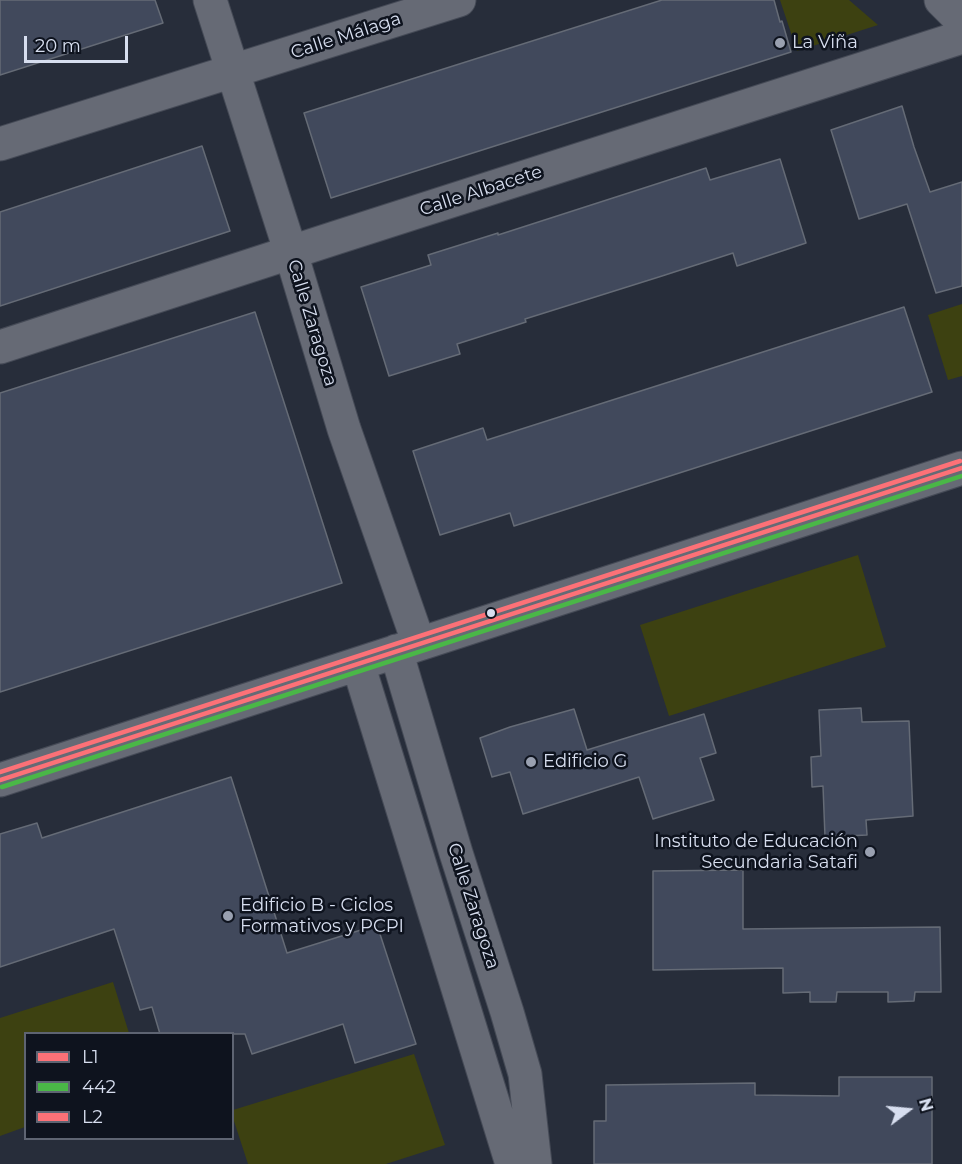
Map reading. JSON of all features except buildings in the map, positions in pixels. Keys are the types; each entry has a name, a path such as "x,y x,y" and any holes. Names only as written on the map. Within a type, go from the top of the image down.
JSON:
{"street":[{"name":"Calle Zaragoza","path":"210,0 291,253 407,648 456,853 525,1074 535,1164"},
{"name":"Calle Málaga","path":"0,144 459,0"},
{"path":"941,0 962,21"},
{"name":"Calle Albacete","path":"0,347 962,37"},
{"path":"0,780 962,468"},
{"path":"358,664 512,1164"}],"green space":[{"path":"780,0 849,0 878,25 797,51"},
{"path":"962,304 962,376 948,380 928,315"},
{"path":"858,555 886,647 669,716 640,625"},
{"path":"113,982 129,1032 24,1032 24,1127 0,1136 0,1018"},
{"path":"414,1054 445,1145 386,1164 248,1164 234,1121 234,1110"}],"transit line":[{"name":"L2","path":"0,772 960,461"},
{"name":"L1","path":"0,780 962,468"},
{"name":"442","path":"2,787 962,476"}],"place":[{"name":"La Viña","path":"780,43"},
{"name":"Edificio G","path":"531,762"},
{"name":"Instituto de Educación Secundaria Satafi","path":"870,852"},
{"name":"Edificio B - Ciclos Formativos y PCPI","path":"228,916"}]}
